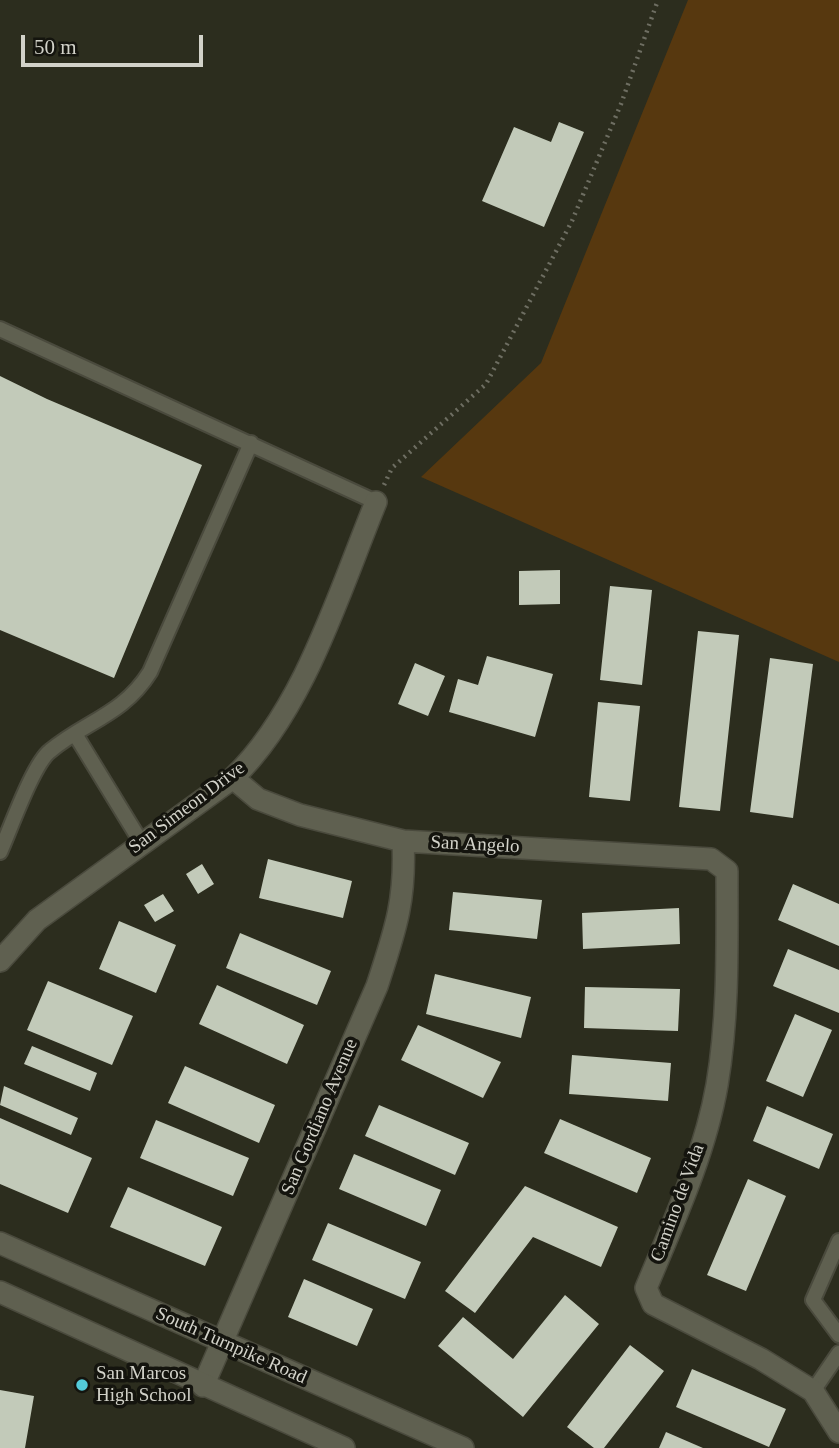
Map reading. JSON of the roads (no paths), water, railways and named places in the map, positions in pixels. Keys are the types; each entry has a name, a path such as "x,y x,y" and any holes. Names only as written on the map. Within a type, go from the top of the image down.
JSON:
{"street":[{"name":"San Simeon Drive","path":"0,961 37,920 141,842 233,778 258,755 304,676 376,502"},
{"name":"San Angelo","path":"233,778 258,799 300,815 403,841 711,859 727,871"},
{"name":"San Gordiano Avenue","path":"204,1386 377,986 398,919 405,878 403,841"},
{"name":"Camino de Vida","path":"727,871 725,1012 717,1087 686,1191 646,1287 653,1304 761,1359 813,1391 839,1432"},
{"name":"South Turnpike Road","path":"0,1243 463,1448"},
{"path":"0,1292 344,1448"}],"lane":[{"path":"0,328 376,502"},
{"path":"0,852 41,761 48,752 137,694 150,672 251,443"},
{"path":"75,734 141,842"},
{"path":"839,1241 813,1300 839,1335"},
{"path":"813,1391 839,1353"}],"place":[{"name":"San Marcos High School","path":"82,1385"}]}
